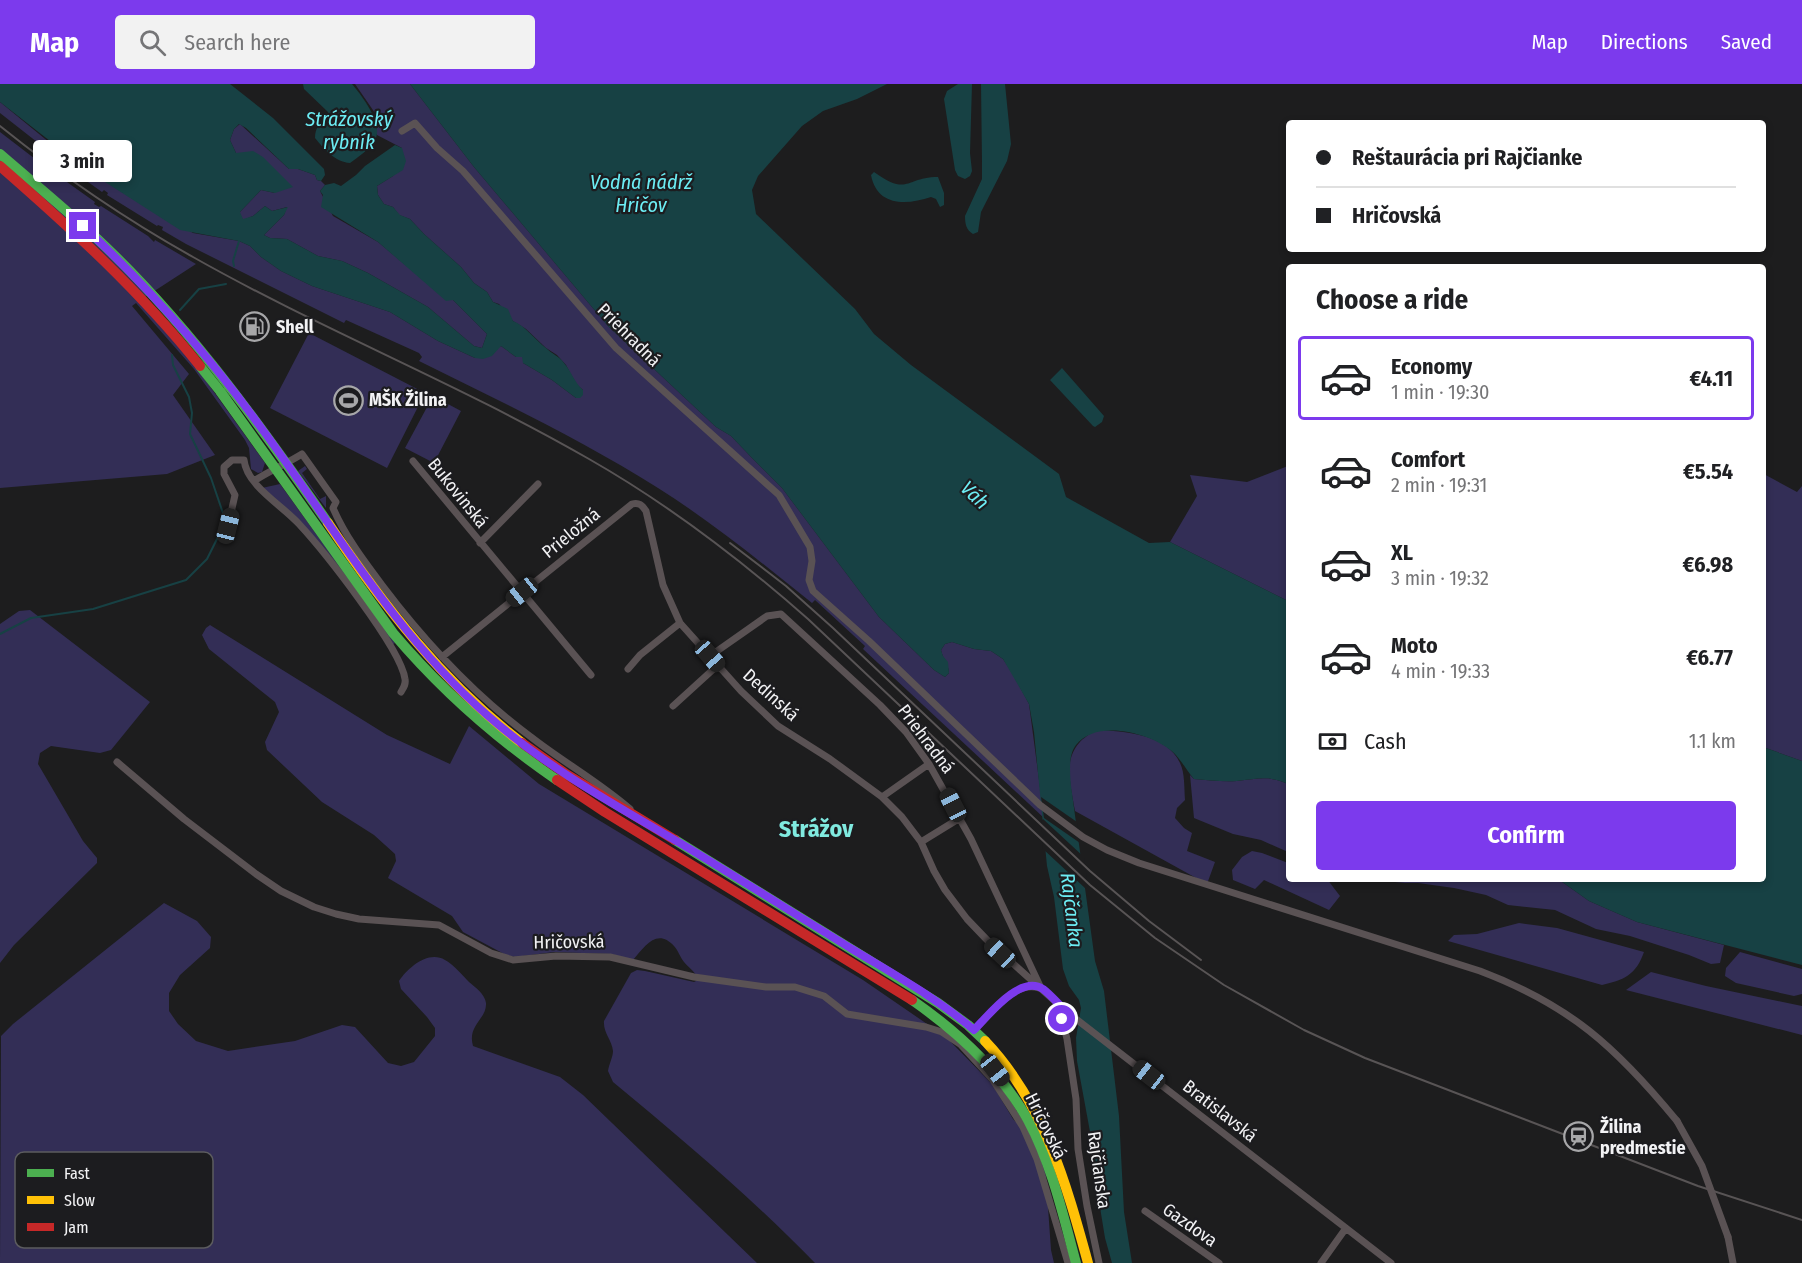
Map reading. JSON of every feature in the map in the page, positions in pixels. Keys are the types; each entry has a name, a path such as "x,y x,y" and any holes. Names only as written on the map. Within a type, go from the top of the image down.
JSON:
{"main road":[{"name":"Hričovská","path":"0,154 79,223 154,297 225,381 401,626 463,693 488,716 543,760 915,988 974,1030 1014,1075 1046,1128 1058,1158 1088,1263"},
{"name":"Hričovská","path":"0,166 90,246 155,312 220,391 405,649 444,691 538,768 605,813 935,1015 972,1046 1005,1084 1032,1128 1054,1186 1076,1263"}],"street":[{"name":"Priehradná","path":"402,131 415,123 437,148 463,171 616,348 779,495 810,547 812,561 809,584 813,591 870,641 1040,805 1083,837 1139,863 1480,971 1532,993 1574,1018 1603,1041 1634,1071 1677,1121 1702,1166 1728,1237 1733,1263"},
{"name":"Hričovská","path":"286,464 302,454 336,502 333,508 339,522 367,564 420,634 442,657 509,720 561,760 613,794 651,826"},
{"path":"228,526 235,495 224,474 224,467 232,460 244,460 245,468 260,490 289,513 313,539 392,647 405,676 405,685 401,692"},
{"name":"Bukovinská","path":"413,461 591,675"},
{"path":"254,481 274,468 286,464"},
{"name":"Bukovinská","path":"480,543 538,483"},
{"name":"Prieložná","path":"442,657 632,504 637,503"},
{"name":"Dedinská","path":"637,503 642,505 646,511 663,585 680,622 741,691 778,726 830,759 882,797 903,817 921,842 934,871 967,919 1020,972 1042,988"},
{"path":"323,516 333,508"},
{"name":"Priehradná","path":"710,656 767,616 783,615 880,705 906,732 929,764 960,818 1042,988"},
{"path":"628,669 640,655 680,622"},
{"path":"673,706 718,665"},
{"name":"Hričovská","path":"117,762 184,819 256,874 281,891 314,907 359,919 439,925 491,953 513,960 556,956 610,957 694,977 766,987 795,987 824,996 847,1014 926,1027 942,1032 960,1044 978,1063 993,1080 1015,1113 1037,1159 1068,1263"},
{"path":"882,797 929,764"},
{"path":"921,842 960,818"},
{"path":"974,1030 1016,990 1028,986 1042,988"},
{"name":"Bratislavská","path":"1042,988 1067,1012 1391,1263"},
{"name":"Rajčianska","path":"1067,1012 1062,1019 1076,1100 1078,1149 1099,1263"},
{"name":"Gazdova","path":"1145,1212 1219,1263"},
{"path":"1321,1263 1346,1228"}],"shaded area":[{"path":"355,84 410,84 474,167 608,326 716,427 731,436 782,488 879,617 934,670 945,677 949,673 941,650 945,644 952,642 974,649 991,651 1003,659 1029,704 1044,818 863,649 865,646 815,600 812,603 678,501 570,437 419,361 422,357 419,353 346,320 344,323 186,244 162,230 163,227 157,226 107,195 108,193 104,190 102,192 0,113 0,102 61,152 193,233 239,241 250,246 281,271 312,286 390,312 438,341 475,358 501,346 516,357 523,357 523,363 576,398 583,390 576,384 566,365 557,355 513,321 499,304 493,302 487,292 474,283 461,267 410,219 399,215 393,207 384,204 378,195 377,186 393,176 402,148 377,135 375,113"},
{"path":"240,124 289,169 298,169 315,175 317,180 325,185 320,191 333,216 378,242 453,300 487,334 482,348 474,346 428,307 368,273 342,261 318,256 287,239 270,238 264,235 284,215 287,207 272,211 265,206 253,216 243,220 239,213 261,190 275,193 236,153 230,140 234,129"},
{"path":"0,132 95,202 94,204 101,206 154,242 155,240 196,264 139,301 196,367 265,463 262,472 258,473 251,469 249,448 245,440 194,369 136,303 132,306 189,374 173,395 215,455 167,474 0,488"},
{"name":"MŠK Žilina","path":"309,333 425,393 387,468 270,408"},
{"path":"433,396 461,411 434,463 405,448"},
{"path":"305,466 307,469 302,473 320,499 326,496 326,508 298,471"},
{"path":"1286,467 1286,600 1170,542 1197,496 1190,475 1247,482"},
{"path":"1766,475 1797,492 1802,486 1802,761 1766,748"},
{"path":"280,484 395,643 392,645 346,580 262,488"},
{"path":"30,610 150,702 111,750 100,753 51,746 40,753 38,764 83,841 97,858 97,863 14,945 0,963 0,624 19,611"},
{"path":"210,625 387,735 450,764 469,726 539,784 863,980 946,1037 992,1084 1013,1119 1044,1150 1051,1250 1054,1263 815,1263 742,1192 613,1082 608,1071 613,1051 604,1021 631,973 637,970 694,982 698,980 674,946 662,938 656,939 646,945 633,960 611,954 554,952 515,957 506,955 463,932 452,916 388,878 396,861 395,854 374,835 322,802 267,750 265,742 279,712 275,702 209,649 202,635"},
{"path":"1097,730 1143,736 1155,740 1174,753 1183,771 1185,800 1177,808 1175,818 1192,833 1187,851 1215,862 1207,884 1075,811 1070,775 1072,755 1077,745 1085,737"},
{"path":"1190,775 1194,779 1237,781 1269,779 1286,783 1286,851 1261,840 1233,834 1194,818"},
{"path":"1252,851 1286,862 1286,882 1329,882 1340,896 1329,910 1264,880 1255,889 1233,880 1232,870 1242,857"},
{"path":"1395,882 1562,882 1589,901 1637,922 1724,945 1720,963 1711,964 1630,936 1596,929 1555,910 1508,905 1486,895 1454,888"},
{"path":"164,903 197,921 211,937 210,948 180,975 169,993 169,1011 178,1024 196,1041 228,1051 295,1041 342,1025 355,1027 388,1063 401,1066 414,1062 435,1036 435,1028 401,989 399,981 419,962 439,957 455,967 484,997 486,1003 484,1014 475,1027 473,1046 560,1077 583,1095 757,1263 0,1263 1,1036"},
{"path":"1519,923 1557,928 1644,952 1637,966 1628,975 1602,985 1448,941 1454,935 1477,934"},
{"path":"1740,952 1802,969 1802,994 1794,996 1736,983 1725,976 1726,968"},
{"path":"1651,972 1802,1006 1802,1035 1626,990"}],"water":[{"name":"Strážovský rybník","path":"0,84 230,84 273,118 324,169 325,175 321,181 317,180 315,175 298,169 289,169 239,124 234,129 230,140 236,153 253,151 263,157 293,187 275,193 261,190 240,212 243,219 253,216 265,206 272,211 288,207 284,215 264,235 270,238 287,239 318,256 342,261 368,273 428,307 474,346 482,348 487,334 453,300 446,301 378,242 321,207 323,195 320,191 325,185 334,183 341,186 395,145 402,148 406,161 403,170 377,186 378,195 384,204 393,207 400,215 410,219 461,267 474,283 487,292 493,302 508,309 513,321 522,326 567,366 583,390 583,395 576,398 523,363 522,357 516,357 501,346 492,356 483,359 475,358 438,341 390,312 312,286 281,271 250,246 239,241 180,230 91,173 0,102"},
{"name":"Strážovský rybník","path":"303,84 352,84 366,103 377,126 375,140 364,153 350,163 345,162 335,158 315,138 317,128 327,117 328,112 304,89"},
{"name":"Vodná nádrž Hričov","path":"410,84 887,84 857,99 823,111 802,126 758,176 752,190 756,214 855,309 874,334 911,365 1059,474 1066,497 1149,543 1170,542 1286,600 1286,783 1269,779 1216,781 1194,779 1177,756 1165,746 1125,731 1097,732 1085,737 1073,749 1070,764 1071,786 1095,961 1104,991 1119,1116 1124,1212 1132,1263 1112,1263 1105,1238 1095,1159 1077,1061 1076,1038 1081,1008 1063,969 1054,897 1047,866 1034,732 1029,704 1003,659 991,651 974,649 952,642 945,644 941,650 948,662 949,673 945,677 934,670 879,617 782,488 731,436 716,427 608,326 474,167"},
{"path":"958,84 972,84 970,153 972,171 965,179 958,176 955,170 944,99 947,91"},
{"path":"981,84 1005,84 1011,144 1007,161 981,212 978,232 973,234 966,226 965,216 982,179"},
{"path":"874,172 901,185 938,177 944,193 944,205 940,207 936,199 931,197 903,202 886,198 874,185 871,175"},
{"path":"1062,368 1104,416 1102,422 1095,427 1050,380"},
{"path":"1766,748 1802,761 1802,965 1637,922 1589,901 1562,882 1766,882"}],"pier":[{"path":"1041,797 1077,822 1080,843 1044,818"},
{"path":"1043,819 1084,857 1088,887 1086,889 1043,849 1042,837 1044,835 1041,822"}],"waterway":[{"path":"234,266 233,261 239,241"},
{"path":"180,310 199,289 226,284"},
{"path":"0,634 31,618 93,609 186,580 207,559 220,533 224,516 211,478 190,434 192,413 189,397 173,365 172,355"}],"railway":[{"path":"0,126 94,196 168,242 291,309 541,432 618,476 675,514 730,554 808,619 1090,885 1155,938 1224,985 1304,1030 1365,1058 1698,1186 1802,1220"},
{"path":"730,543 786,586 833,628 1090,871 1149,921 1201,960"}],"traffic: fast":[{"path":"0,154 99,240 171,316 253,417 328,523"},
{"path":"200,366 393,633 430,674 490,730 557,780"},
{"path":"675,840 938,1003 985,1041"},
{"path":"912,1000 946,1025 977,1053 1017,1102 1044,1155 1076,1263"}],"traffic: slow":[{"path":"328,523 370,584 440,669 493,720 522,743"},
{"path":"985,1041 1005,1065 1038,1117 1071,1203 1088,1263"}],"traffic: jam":[{"path":"0,166 130,287 200,366"},
{"path":"522,743 566,774 675,840"},
{"path":"557,780 605,812 912,1000"}],"place":[{"name":"Shell","path":"255,327"},
{"name":"MŠK Žilina","path":"348,400"},
{"name":"Žilina predmestie","path":"1579,1137"}],"district":[{"name":"Strážov","path":"816,829"}],"route":[{"path":"83,226 154,297 225,381 263,430 401,626 430,660 463,693 515,739 572,780 690,849 915,988 974,1030 1016,990 1028,986 1042,988 1067,1012 1062,1019"}],"water label":[{"name":"Váh","path":"975,495"},
{"name":"Rajčanka","path":"1072,910"}]}
